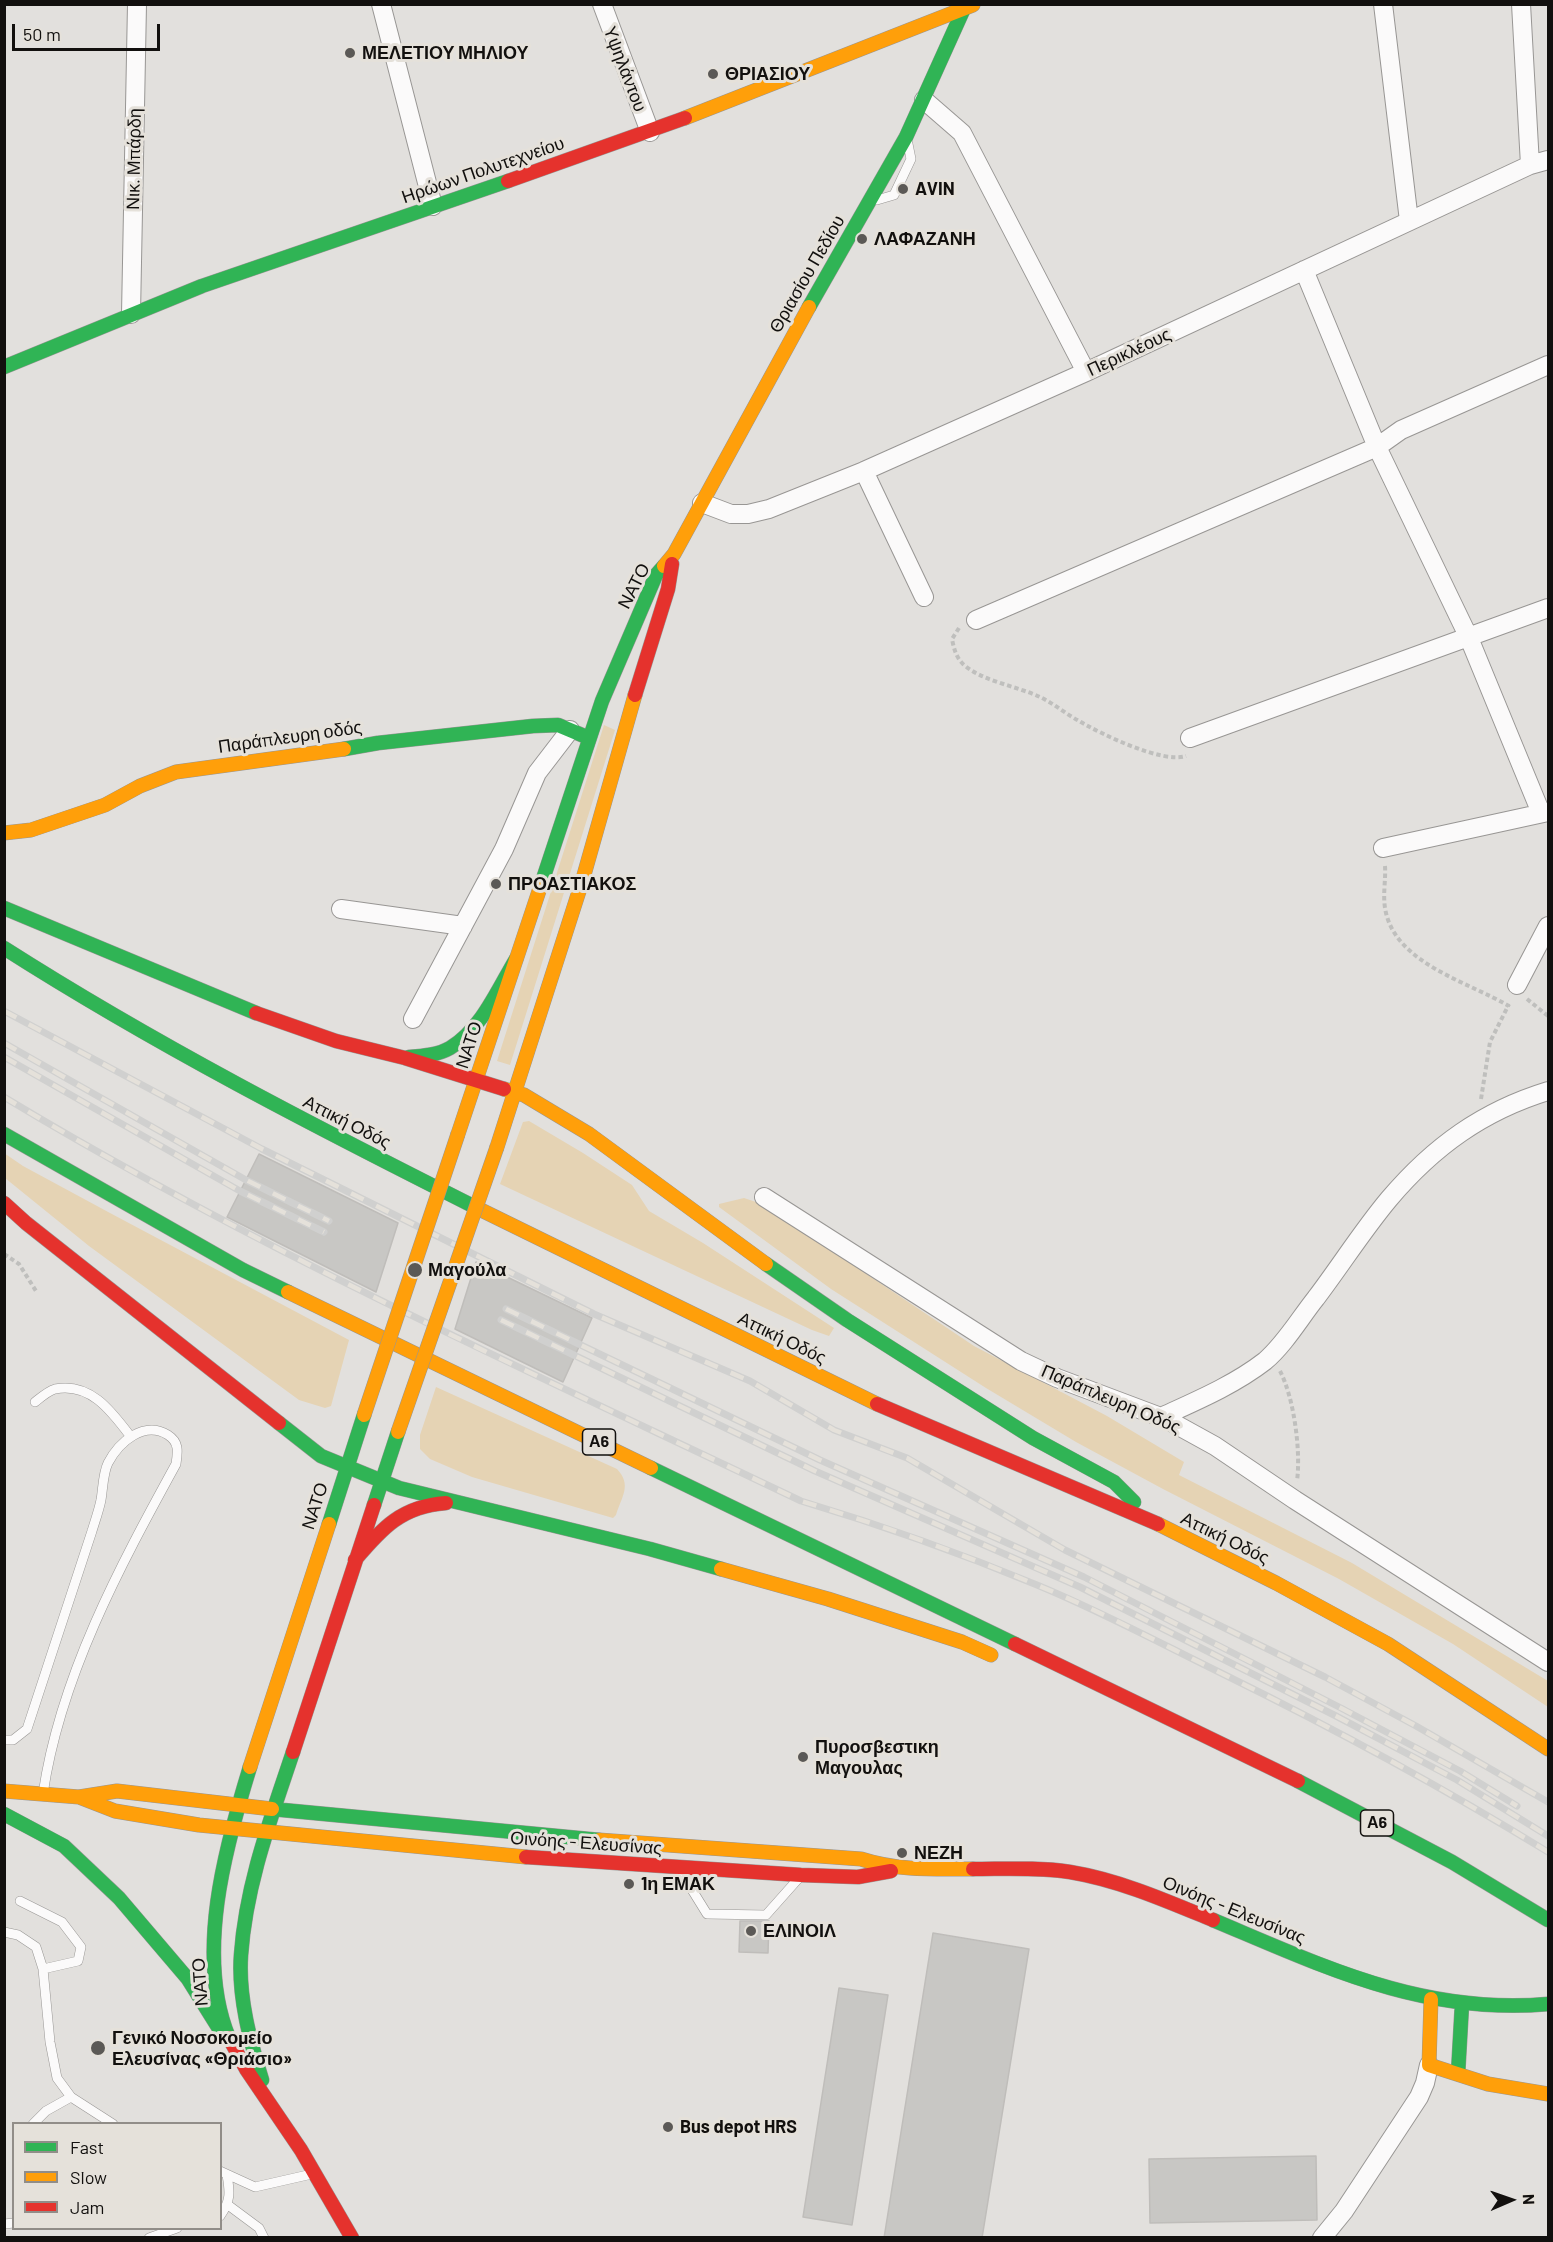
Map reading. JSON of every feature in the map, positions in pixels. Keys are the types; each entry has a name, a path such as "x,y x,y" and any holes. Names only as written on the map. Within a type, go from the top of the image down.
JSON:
{"main road":[{"name":"Ηρώων Πολυτεχνείου","path":"4,368 202,286 650,132 967,5"},
{"name":"Θριασίου Πεδίου","path":"674,554 778,361 906,137 967,5"},
{"name":"ΝΑΤΟ","path":"352,2238 317,2172 236,2056 220,2013 215,1955 222,1872 240,1805 347,1467 589,738 619,660 656,575 674,554"},
{"name":"ΝΑΤΟ","path":"280,2118 258,2072 246,2014 241,1956 248,1900 266,1832 355,1560 516,1091 582,882 625,727 668,589 674,554"},
{"name":"Παράπλευρη οδός","path":"4,833 31,830 105,805 140,786 176,772 439,736 558,725 589,738"},
{"path":"4,908 262,1015 336,1041 405,1058 516,1091 589,1134 771,1268 847,1320 1033,1438 1114,1482 1155,1523"},
{"name":"Αττική Οδός","path":"4,948 89,1002 302,1120 504,1222 879,1405 1155,1523 1276,1583 1388,1644 1548,1749"},
{"path":"405,1058 429,1056 449,1048 467,1035 516,959"},
{"name":"Α6","path":"4,1134 243,1270 1298,1781 1452,1862 1548,1920"},
{"path":"4,1203 26,1223 321,1456 381,1482 650,1549 828,1599 962,1642 1003,1660"},
{"path":"355,1560 373,1538 400,1515 413,1508 433,1503 460,1503"},
{"path":"1097,1700 1202,1735"},
{"path":"293,1751 300,1790 317,1809 331,1815"},
{"path":"4,1791 79,1797"},
{"name":"Οινόης - Ελευσίνας","path":"79,1797 117,1791 331,1815 602,1840 861,1859 882,1866 902,1869 1034,1869 1077,1874 1188,1909 1304,1958 1393,1989 1462,2004 1528,2006 1548,2004"},
{"name":"Οινόης - Ελευσίνας","path":"79,1797 115,1811 234,1828 473,1853 801,1875 858,1877 902,1869"},
{"path":"4,1814 64,1846 119,1898 188,1979 236,2056"},
{"path":"1431,1999 1429,2065 1507,2088 1548,2094"},
{"path":"1458,2074 1462,2004"}],"street":[{"name":"Νικ. Μπάρδη","path":"131,314 137,4"},
{"path":"381,4 433,206"},
{"name":"Υψηλάντου","path":"602,4 650,132"},
{"path":"1383,4 1409,221"},
{"path":"1521,4 1530,165"},
{"path":"924,100 962,133 1086,372"},
{"name":"Περικλέους","path":"702,503 731,514 769,509 864,471 1086,372 1530,165 1548,160"},
{"path":"1304,270 1377,447 1469,638 1545,812 1383,848"},
{"path":"976,620 1377,447 1401,430 1548,365"},
{"path":"864,471 924,597"},
{"path":"1190,738 1548,608"},
{"path":"413,1019 504,849 537,773 570,730"},
{"path":"341,909 463,926"},
{"path":"1517,985 1548,926"},
{"path":"1161,1417 1237,1380 1271,1354 1326,1285 1388,1200 1424,1161 1483,1118 1516,1101 1548,1091"},
{"name":"Παράπλευρη Οδός","path":"764,1197 1021,1362 1161,1417 1215,1446 1294,1500 1548,1662"},
{"path":"1322,2238 1344,2211 1419,2097 1429,2065"}],"lane":[{"path":"34,1402 53,1389 76,1388 95,1397 114,1415 131,1437"},
{"path":"4,1740 13,1740 27,1729 101,1502 107,1464 123,1441 144,1430 160,1430 174,1439 178,1449 176,1464 120,1568 98,1615 53,1738 43,1794"},
{"path":"678,1868 707,1914 766,1915 801,1875"},
{"path":"20,1901 62,1922 81,1947 78,1961 43,1969"},
{"path":"4,1932 18,1935 36,1947 43,1969 50,2042 57,2078 71,2097 111,2122"},
{"path":"35,2122 46,2111 71,2097"},
{"path":"96,2112 101,2122"},
{"path":"264,2238 259,2228 226,2199 224,2173 255,2187 317,2172"},
{"path":"149,2238 174,2230"}],"path":[{"path":"976,620 959,628 952,639 955,652 963,664 982,675 1041,697 1079,722 1108,737 1162,757 1179,758 1188,755 1190,738"},
{"path":"1383,848 1386,913 1396,937 1419,959 1509,1006"},
{"path":"1483,1118 1481,1093 1490,1042 1517,985"},
{"path":"1517,985 1528,1001 1548,1016"},
{"path":"4,1254 19,1264 36,1291"},
{"path":"1271,1354 1285,1384 1293,1416 1298,1473 1294,1500"}],"shaded area":[{"path":"604,725 615,730 510,1065 497,1061"},
{"path":"529,1121 632,1185 649,1211 703,1243 834,1328 829,1336 500,1184 523,1122"},
{"path":"4,1153 23,1166 349,1340 331,1406 325,1408 299,1400 89,1246 5,1178"},
{"path":"744,1198 762,1204 974,1346 1107,1416 1184,1462 1179,1475 1352,1563 1548,1681 1548,1707 1453,1644 1339,1579 1076,1442 986,1388 831,1289 719,1207 719,1204"},
{"path":"436,1387 617,1469 622,1475 625,1486 616,1515 613,1518 472,1477 430,1459 420,1449 420,1435"}],"building":[{"path":"259,1154 398,1223 376,1292 227,1217"},
{"path":"476,1262 592,1318 563,1382 455,1329"},
{"path":"740,1921 769,1921 768,1953 739,1952"},
{"path":"933,1933 1029,1949 982,2238 884,2238"},
{"path":"839,1988 888,1995 852,2225 803,2217"},
{"path":"1316,2156 1317,2220 1150,2223 1149,2159"}],"railway":[{"path":"4,1011 262,1149 594,1314 750,1381 834,1430 907,1458 1065,1550 1325,1677 1548,1802"},
{"path":"4,1043 246,1180 329,1221"},
{"path":"4,1057 240,1191 324,1232"},
{"path":"4,1097 100,1153 298,1259 498,1358 801,1501 979,1562 1060,1595 1130,1628 1346,1737 1468,1804 1548,1852"},
{"path":"506,1309 820,1460 1084,1577 1339,1707 1460,1771 1517,1806"},
{"path":"501,1320 815,1471 1080,1587 1336,1716 1457,1780 1548,1836"}],"traffic: fast":[{"path":"809,307 906,137 966,4"},
{"path":"4,367 202,286 508,181"},
{"path":"541,885 602,701 656,575 664,566"},
{"path":"344,749 378,743 533,726 558,725 589,738"},
{"path":"4,908 256,1013"},
{"path":"4,948 178,1052 477,1208"},
{"path":"409,1057 425,1056 450,1048 471,1031 488,1008 516,959"},
{"path":"4,1134 243,1270 288,1292"},
{"path":"766,1264 847,1320 1033,1438 1114,1482 1134,1502"},
{"path":"329,1524 364,1415"},
{"path":"279,1423 321,1456 399,1488 650,1549 721,1569"},
{"path":"374,1505 398,1432"},
{"path":"651,1468 1015,1644"},
{"path":"262,2080 243,2002 241,1955 254,1877 293,1752"},
{"path":"229,2038 219,2006 214,1972 214,1938 223,1867 250,1767"},
{"path":"1298,1781 1452,1862 1548,1920"},
{"path":"272,1809 599,1840"},
{"path":"4,1814 64,1846 119,1898 188,1979 218,2027"},
{"path":"1213,1920 1335,1970 1417,1995 1459,2002 1502,2005 1548,2004"},
{"path":"1458,2074 1462,2004"}],"traffic: slow":[{"path":"685,118 973,5"},
{"path":"664,566 674,554 809,307"},
{"path":"497,1147 582,882 635,695"},
{"path":"4,833 31,830 105,805 140,786 176,772 344,749"},
{"path":"458,1134 541,885"},
{"path":"504,1089 524,1095 589,1134 766,1264"},
{"path":"364,1415 458,1134"},
{"path":"398,1432 497,1147"},
{"path":"477,1208 877,1404"},
{"path":"288,1292 651,1468"},
{"path":"250,1767 329,1524"},
{"path":"1158,1524 1276,1583 1388,1644 1548,1749"},
{"path":"721,1569 828,1599 962,1642 991,1655"},
{"path":"4,1791 79,1797 117,1791 272,1809"},
{"path":"79,1797 115,1811 199,1825 526,1857"},
{"path":"599,1840 861,1859 889,1866 973,1869"},
{"path":"1431,1999 1429,2065 1488,2084 1548,2094"}],"traffic: jam":[{"path":"508,181 685,118"},
{"path":"635,695 668,589 672,564"},
{"path":"256,1013 336,1041 405,1058 504,1089"},
{"path":"4,1203 26,1223 279,1423"},
{"path":"877,1404 1158,1524"},
{"path":"355,1560 374,1538 405,1514 431,1505 446,1503"},
{"path":"293,1752 374,1505"},
{"path":"1015,1644 1298,1781"},
{"path":"526,1857 801,1875 858,1877 891,1871"},
{"path":"973,1869 1046,1869 1070,1872 1107,1880 1143,1892 1213,1920"},
{"path":"229,2038 246,2069 301,2150 352,2238"}],"place":[{"name":"ΜΕΛΕΤΙΟΥ ΜΗΛΙΟΥ","path":"350,53"},
{"name":"ΘΡΙΑΣΙΟΥ","path":"713,74"},
{"name":"AVIN","path":"903,189"},
{"name":"ΛΑΦΑΖΑΝΗ","path":"862,239"},
{"name":"ΠΡΟΑΣΤΙΑΚΟΣ","path":"496,884"},
{"name":"Μαγούλα","path":"415,1270"},
{"name":"Πυροσβεστικη Μαγουλας","path":"803,1757"},
{"name":"ΝΕΖΗ","path":"902,1853"},
{"name":"1η ΕΜΑΚ","path":"629,1884"},
{"name":"ΕΛΙΝΟΙΛ","path":"751,1931"},
{"name":"Γενικό Νοσοκομείο Ελευσίνας «Θριάσιο»","path":"98,2048"},
{"name":"Bus depot HRS","path":"668,2127"}]}
